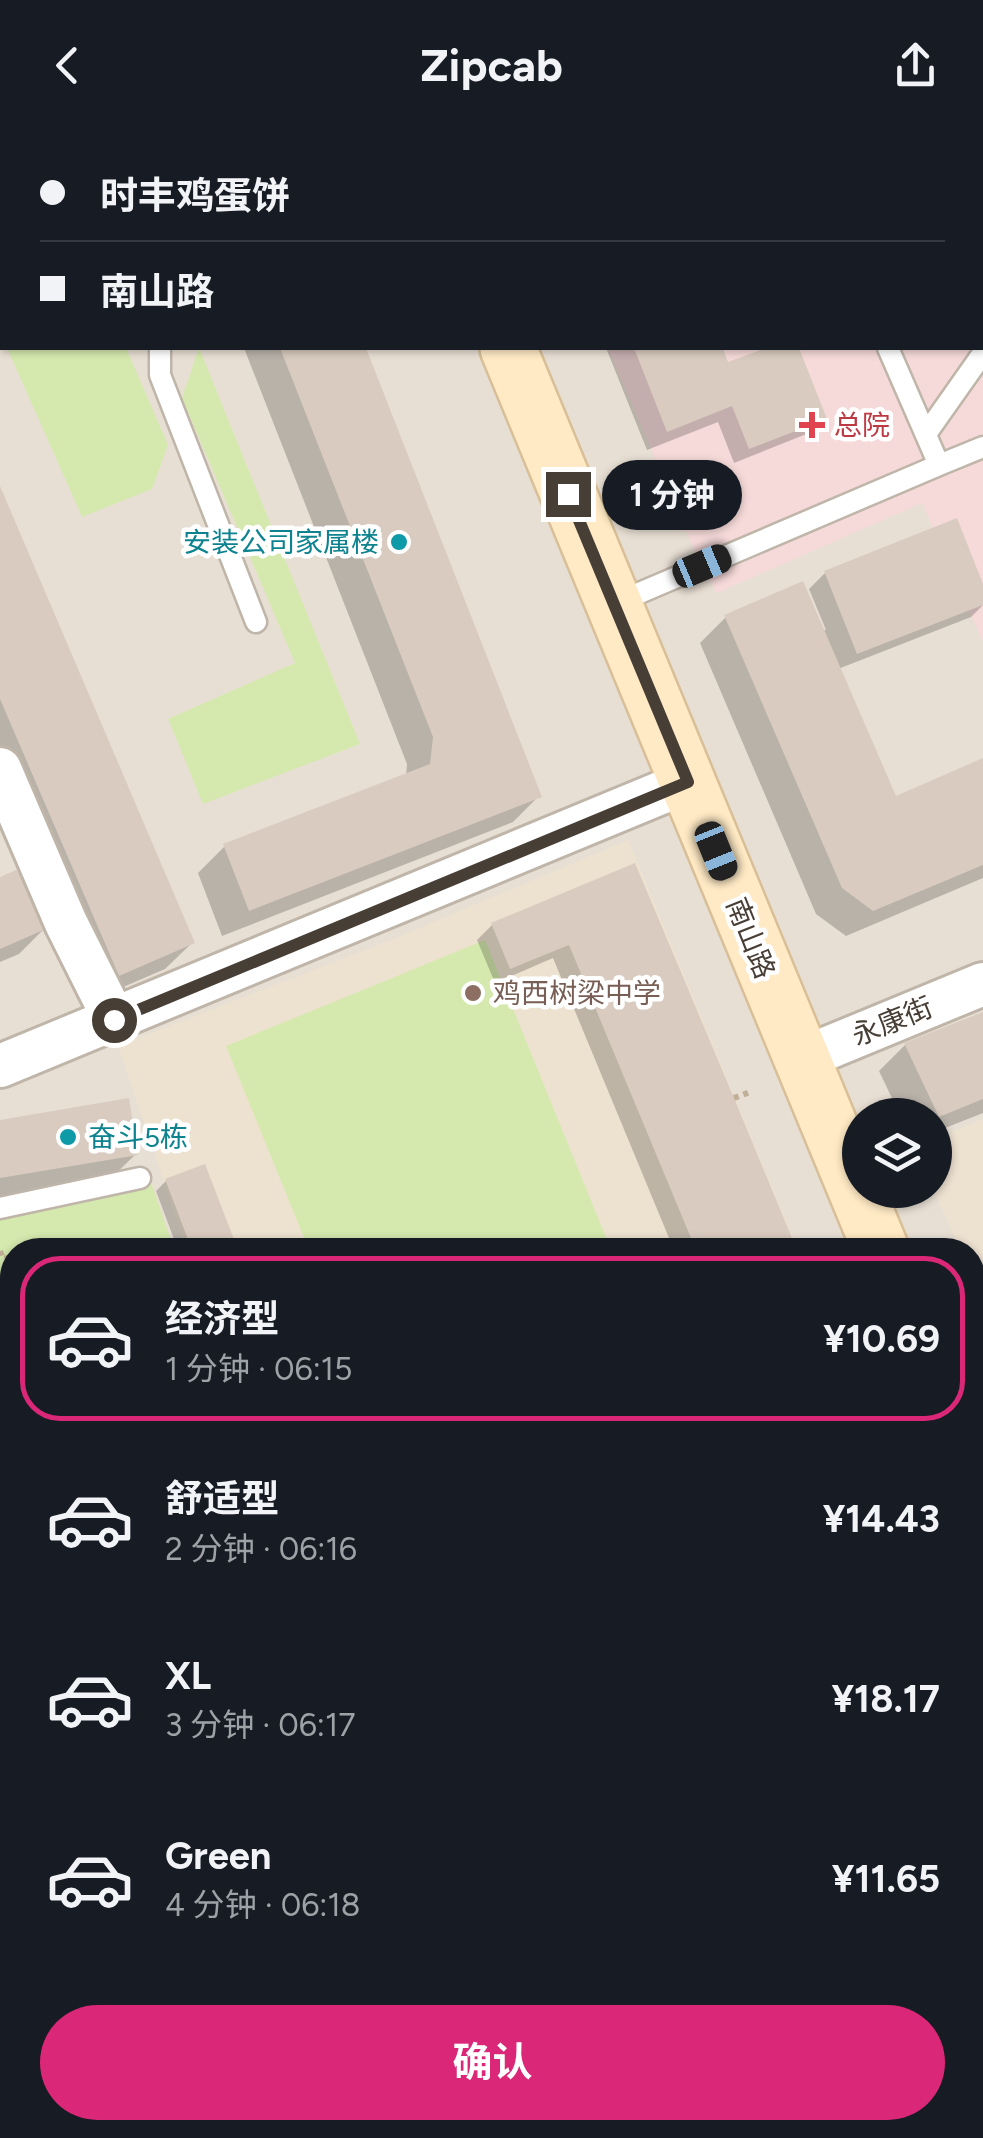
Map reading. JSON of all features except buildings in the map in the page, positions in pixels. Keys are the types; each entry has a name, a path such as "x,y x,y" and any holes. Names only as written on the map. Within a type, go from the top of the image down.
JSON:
{"street":[{"name":"南山路","path":"509,350 877,1238"},
{"path":"0,1066 688,782"},
{"path":"5,792 114,1020"},
{"name":"永康街","path":"801,1058 983,984"}],"lane":[{"path":"160,350 160,375 256,622"},
{"path":"889,350 939,465"},
{"path":"926,434 983,353"},
{"path":"614,603 983,447"},
{"path":"0,1208 140,1178"}],"path":[{"path":"734,1098 750,1092"}],"shaded area":[{"path":"0,350 983,350 983,1238 0,1238"},
{"name":"总院","path":"609,350 983,350 983,642 922,503 717,593 701,566"},
{"name":"鸡西树梁中学","path":"628,840 793,1238 183,1238 118,1046 391,940"},
{"path":"983,1119 983,1238 955,1238 942,1208 952,1208 952,1132"}],"green space":[{"path":"8,350 127,350 168,445 152,489 82,517"},
{"path":"200,350 360,744 203,804 168,719 295,663 182,398"},
{"path":"485,940 606,1238 304,1238 226,1046"},
{"path":"151,1182 170,1238 0,1238 0,1217"}],"place":[{"name":"总院","path":"812,425"},
{"name":"安装公司家属楼","path":"399,542"},
{"name":"鸡西树梁中学","path":"473,993"},
{"name":"奋斗5栋","path":"68,1137"}],"route":[{"path":"114,1020 688,782 568,494"}]}
